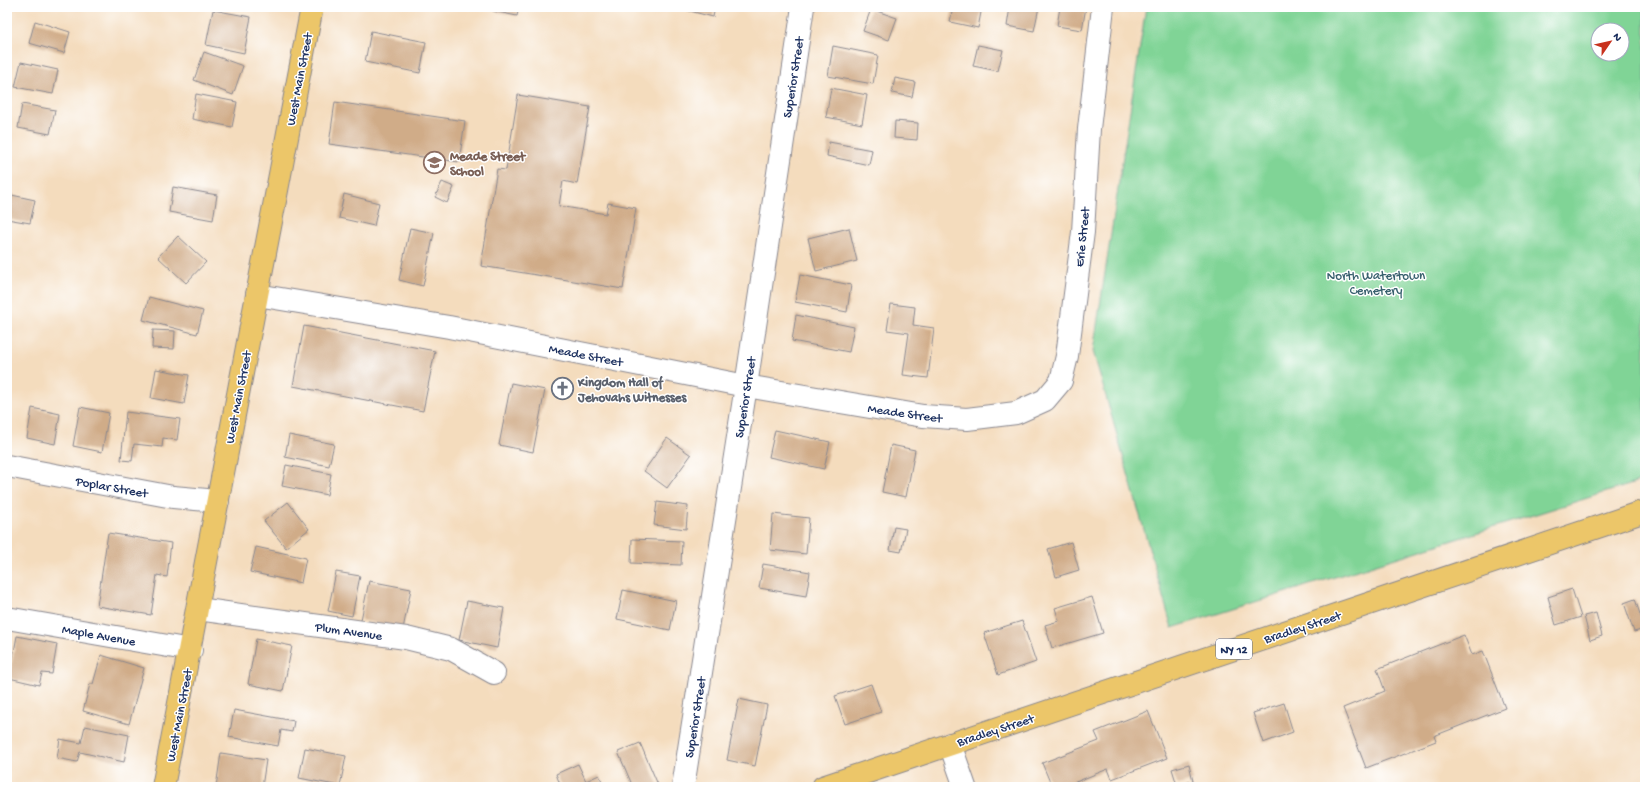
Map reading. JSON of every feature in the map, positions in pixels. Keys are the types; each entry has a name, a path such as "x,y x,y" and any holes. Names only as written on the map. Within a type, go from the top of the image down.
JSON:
{"main road":[{"name":"West Main Street","path":"163,787 312,7"},
{"name":"Bradley Street","path":"822,787 1645,511"}],"street":[{"name":"Superior Street","path":"683,787 746,386 803,7"},
{"name":"Erie Street","path":"988,417 1016,413 1044,400 1061,381 1067,356 1083,232 1089,129 1103,7"},
{"name":"Meade Street","path":"256,295 449,327 746,386 923,416 967,420 988,417"},
{"name":"Poplar Street","path":"7,466 173,497 218,501"},
{"name":"Plum Avenue","path":"198,609 406,638 451,649 494,673"},
{"name":"Maple Avenue","path":"7,618 190,650"},
{"path":"950,744 965,787"}],"green space":[{"name":"North Watertown Cemetery","path":"1146,7 1645,7 1645,480 1172,628 1093,351"}],"building":[{"path":"494,7 519,7 517,16 493,11"},
{"path":"686,7 715,7 713,17 686,10"},
{"path":"953,7 982,7 978,28 950,22"},
{"path":"1010,7 1039,7 1034,31 1007,26"},
{"path":"1060,7 1086,7 1082,30 1057,26"},
{"path":"871,9 897,18 889,40 863,31"},
{"path":"213,10 251,17 244,53 206,45"},
{"path":"35,21 70,32 64,53 29,43"},
{"path":"371,31 426,42 420,73 365,62"},
{"path":"978,45 1003,50 998,71 973,66"},
{"path":"833,46 878,55 873,84 828,76"},
{"path":"204,52 243,66 233,95 194,80"},
{"path":"21,62 58,70 53,94 15,87"},
{"path":"895,78 915,82 912,97 892,93"},
{"path":"831,88 867,95 862,124 826,117"},
{"path":"196,94 237,102 232,127 192,119"},
{"path":"518,95 590,107 577,184 563,181 559,206 606,214 608,203 636,208 623,289 481,266 497,169 506,170"},
{"path":"335,102 465,121 459,162 329,144"},
{"path":"22,104 55,110 50,134 18,128"},
{"path":"895,121 918,123 917,140 894,138"},
{"path":"829,142 872,150 869,165 827,156"},
{"path":"442,182 454,187 447,203 435,197"},
{"path":"173,187 217,195 213,220 169,212"},
{"path":"7,194 35,200 30,223 7,219"},
{"path":"344,194 379,203 374,226 339,218"},
{"path":"410,228 434,233 423,286 399,280"},
{"path":"849,228 857,261 816,271 808,238"},
{"path":"178,236 206,262 186,283 158,257"},
{"path":"800,275 851,285 847,312 795,302"},
{"path":"149,297 203,311 197,334 143,320"},
{"path":"891,304 915,307 913,325 934,328 928,378 903,375 909,333 887,330"},
{"path":"796,315 854,327 849,352 792,341"},
{"path":"304,326 435,351 423,411 293,386"},
{"path":"153,330 175,331 174,349 152,348"},
{"path":"156,369 189,375 184,404 151,398"},
{"path":"511,383 545,390 533,452 499,445"},
{"path":"80,407 109,413 102,452 73,446"},
{"path":"32,408 60,414 55,444 27,438"},
{"path":"126,412 180,419 177,440 163,438 162,447 134,444 132,461 121,460"},
{"path":"775,430 830,442 824,469 769,457"},
{"path":"289,435 334,444 329,466 285,457"},
{"path":"667,438 691,455 667,488 644,471"},
{"path":"891,445 915,450 906,497 882,492"},
{"path":"286,465 331,474 327,495 282,486"},
{"path":"288,502 309,529 286,548 264,521"},
{"path":"657,502 688,506 686,529 654,525"},
{"path":"773,514 809,518 806,554 770,550"},
{"path":"894,527 906,529 901,552 890,550"},
{"path":"108,533 171,543 167,577 157,575 151,615 97,606"},
{"path":"632,539 682,541 681,565 631,563"},
{"path":"1071,542 1079,570 1056,577 1048,549"},
{"path":"256,547 306,558 301,583 250,572"},
{"path":"763,564 810,572 806,596 759,588"},
{"path":"336,572 360,576 352,616 328,611"},
{"path":"369,581 411,589 403,629 361,620"},
{"path":"1572,589 1581,617 1556,625 1548,597"},
{"path":"623,590 676,601 670,630 617,619"},
{"path":"1092,597 1103,633 1052,648 1045,625 1059,621 1055,608"},
{"path":"1635,599 1645,629 1634,632 1624,603"},
{"path":"467,601 504,608 497,648 459,640"},
{"path":"1596,613 1602,636 1590,640 1584,616"},
{"path":"1022,621 1036,662 998,675 984,633"},
{"path":"1464,635 1472,655 1483,651 1505,708 1434,736 1436,741 1366,768 1343,708 1385,691 1377,669"},
{"path":"17,636 57,644 52,674 42,673 39,685 9,678"},
{"path":"256,639 292,646 283,691 248,684"},
{"path":"101,655 144,668 129,724 83,711 90,684 93,684"},
{"path":"871,684 881,712 845,724 835,696"},
{"path":"739,699 767,705 755,766 727,760"},
{"path":"1284,703 1293,732 1263,743 1253,713"},
{"path":"234,710 294,721 292,732 281,730 278,746 229,737"},
{"path":"1148,711 1167,758 1112,779 1108,769 1063,787 1052,787 1042,763 1099,741 1095,732"},
{"path":"85,726 129,735 124,762 80,752 77,762 57,758 60,739 81,743"},
{"path":"640,743 659,787 633,787 618,752"},
{"path":"305,748 346,756 340,786 299,778"},
{"path":"221,753 266,760 262,787 216,787"},
{"path":"578,764 586,781 599,775 605,787 561,787 556,774"},
{"path":"1189,764 1193,781 1177,785 1172,769"}],"place":[{"name":"Meade Street School","path":"435,162"},
{"name":"Kingdom Hall of Jehovahs Witnesses","path":"562,388"}]}
